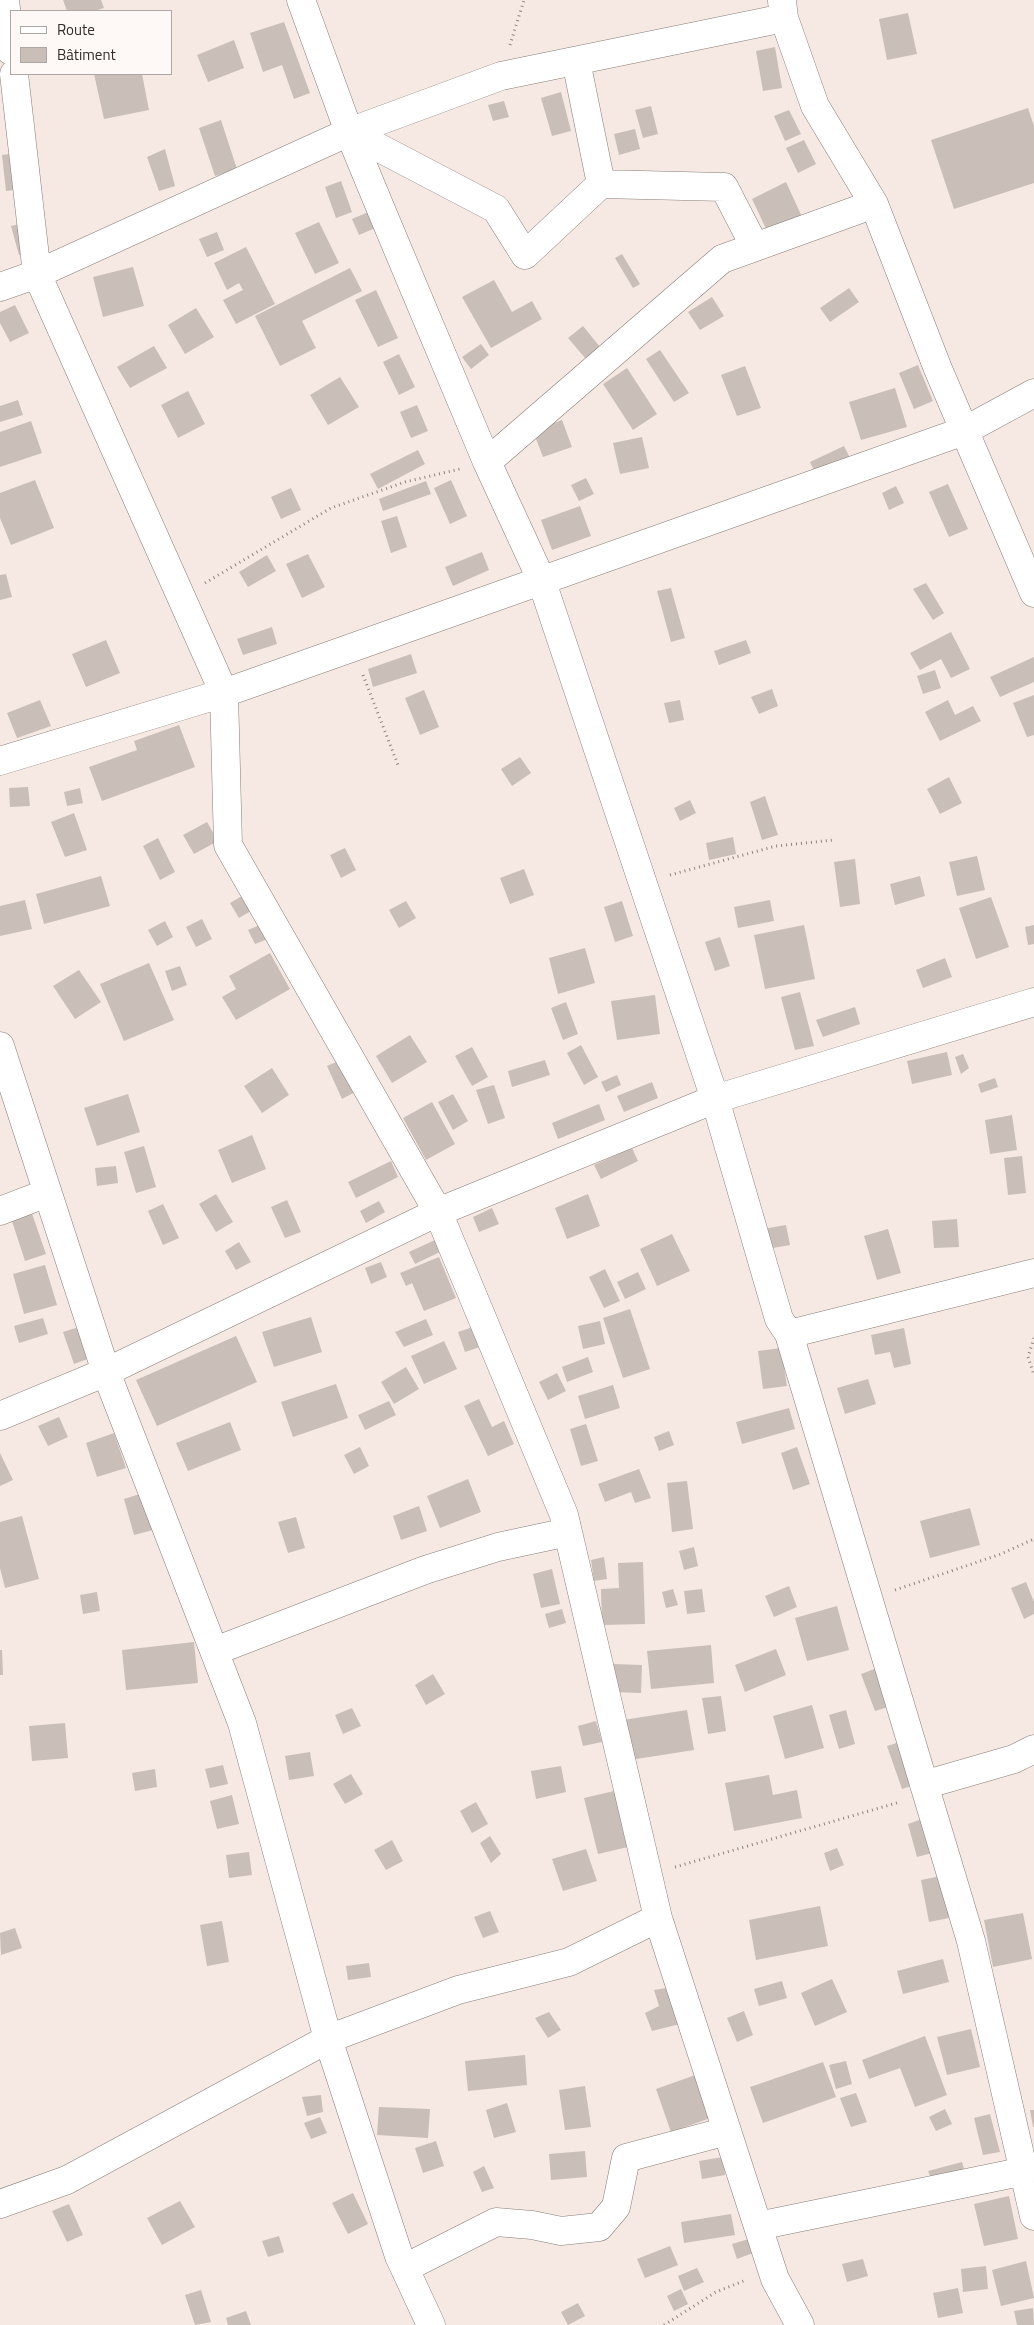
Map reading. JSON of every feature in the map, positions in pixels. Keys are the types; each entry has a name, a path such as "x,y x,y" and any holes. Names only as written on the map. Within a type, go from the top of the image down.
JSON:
{"street":[{"path":"5,0 10,43"},
{"path":"301,0 349,132 488,462 541,579 715,1099 779,1319 788,1334 971,1941 1034,2216"},
{"path":"0,287 36,274 349,132 501,76 576,61 783,9 814,106 874,204 938,369 1034,593"},
{"path":"576,61 601,184"},
{"path":"14,75 36,274 224,693 228,845 438,1212 564,1515 658,1918 775,2279 800,2325"},
{"path":"349,132 496,209 525,255 601,184 724,187 755,247"},
{"path":"488,462 722,259 874,204"},
{"path":"0,761 224,693 541,579 964,431 1034,393"},
{"path":"0,1416 106,1372 438,1212 715,1099 1034,1002"},
{"path":"0,1046 106,1372 242,1723 328,2039 405,2268 432,2325"},
{"path":"0,1211 47,1193"},
{"path":"788,1334 1034,1274"},
{"path":"215,1651 425,1570 498,1547 568,1532"},
{"path":"925,1790 1014,1759 1034,1749"},
{"path":"0,2204 67,2180 328,2039 458,1990 569,1962 658,1918"},
{"path":"405,2268 496,2222 532,2225 561,2231 599,2227 616,2207 626,2158 727,2131"},
{"path":"758,2226 1025,2171"}],"path":[{"path":"501,76 524,0"},
{"path":"181,597 331,508 405,482 488,462"},
{"path":"353,646 398,765"},
{"path":"643,883 776,846 834,840"},
{"path":"1034,1338 1028,1357 1034,1375"},
{"path":"868,1599 1002,1554 1034,1539"},
{"path":"648,1874 925,1790"},
{"path":"664,2325 716,2292 771,2267"}],"building":[{"path":"63,0 101,0 104,8 97,10 67,10"},
{"path":"908,13 917,54 887,60 879,19"},
{"path":"284,22 310,93 294,99 282,65 263,72 250,33"},
{"path":"234,40 244,68 208,82 197,55"},
{"path":"775,47 782,88 763,91 756,51"},
{"path":"94,75 142,75 149,110 104,119"},
{"path":"561,92 571,131 552,136 541,98"},
{"path":"504,101 509,117 493,121 488,105"},
{"path":"651,106 658,134 643,138 635,110"},
{"path":"1028,108 1034,126 1034,183 954,209 931,140"},
{"path":"789,110 801,134 785,141 774,116"},
{"path":"221,120 237,169 215,176 199,128"},
{"path":"635,129 640,149 619,155 614,134"},
{"path":"804,140 816,164 798,173 786,148"},
{"path":"165,149 175,186 159,191 147,157"},
{"path":"18,153 22,189 6,191 2,155"},
{"path":"341,181 352,212 336,218 325,187"},
{"path":"786,182 803,219 769,235 752,199"},
{"path":"380,207 387,223 359,235 352,219"},
{"path":"27,222 35,251 19,255 11,226"},
{"path":"319,222 339,263 315,274 295,233"},
{"path":"217,232 224,250 207,257 199,239"},
{"path":"246,247 275,304 236,324 223,300 243,290 239,283 227,290 214,263"},
{"path":"622,254 640,284 633,288 615,258"},
{"path":"133,267 144,306 103,317 93,277"},
{"path":"350,268 362,291 302,321 316,348 280,366 255,316"},
{"path":"494,280 512,312 532,301 542,319 491,348 462,297"},
{"path":"849,288 859,302 830,322 820,308"},
{"path":"376,290 398,338 378,347 355,300"},
{"path":"712,297 724,316 700,330 688,312"},
{"path":"15,305 29,333 10,342 0,323 0,312"},
{"path":"196,308 214,337 185,354 168,325"},
{"path":"583,326 605,353 591,365 568,338"},
{"path":"481,344 489,355 471,369 462,357"},
{"path":"154,346 167,368 130,388 117,367"},
{"path":"660,350 689,393 674,402 646,359"},
{"path":"399,354 415,387 399,395 383,362"},
{"path":"918,365 933,401 914,409 899,373"},
{"path":"745,366 761,408 737,416 721,375"},
{"path":"627,368 657,414 633,430 603,384"},
{"path":"340,377 359,407 328,425 310,395"},
{"path":"895,388 907,427 861,440 849,402"},
{"path":"188,391 205,424 178,438 161,405"},
{"path":"18,400 23,415 0,422 0,406"},
{"path":"417,405 428,431 411,438 400,412"},
{"path":"562,420 572,447 543,457 533,431"},
{"path":"31,421 42,453 0,467 0,432"},
{"path":"642,437 649,468 620,474 613,443"},
{"path":"844,446 854,466 819,481 810,462"},
{"path":"418,450 425,464 378,489 370,474"},
{"path":"586,478 594,494 579,501 571,485"},
{"path":"35,480 54,528 11,545 0,518 0,493"},
{"path":"451,480 467,516 450,524 434,488"},
{"path":"426,481 431,494 383,511 379,499"},
{"path":"948,484 968,529 949,537 929,492"},
{"path":"896,486 904,503 889,510 882,493"},
{"path":"291,488 301,510 281,519 271,497"},
{"path":"580,506 591,536 552,550 541,520"},
{"path":"397,516 407,547 391,553 381,521"},
{"path":"482,552 489,570 453,586 445,567"},
{"path":"308,554 325,587 302,598 286,564"},
{"path":"267,555 276,571 248,587 239,572"},
{"path":"6,574 12,597 0,600 0,575"},
{"path":"926,583 944,613 933,620 913,589"},
{"path":"671,588 685,638 671,642 657,591"},
{"path":"272,627 277,644 243,655 237,639"},
{"path":"951,632 970,669 951,678 941,659 920,670 910,653"},
{"path":"106,640 120,673 86,687 72,654"},
{"path":"746,640 751,653 719,665 714,651"},
{"path":"411,654 417,673 373,687 368,669"},
{"path":"1034,657 1034,682 1000,697 990,677"},
{"path":"935,670 941,688 923,694 917,676"},
{"path":"772,689 778,706 759,714 751,697"},
{"path":"424,690 439,727 420,735 405,698"},
{"path":"1034,695 1034,735 1027,737 1013,703"},
{"path":"40,700 51,726 17,738 7,713"},
{"path":"680,700 684,720 669,723 664,703"},
{"path":"948,700 955,715 973,706 981,721 940,741 925,712"},
{"path":"179,725 195,767 102,801 89,767 137,750 134,741"},
{"path":"520,757 531,773 512,786 501,769"},
{"path":"949,777 962,803 940,814 927,789"},
{"path":"28,787 30,806 10,807 9,788"},
{"path":"80,788 83,803 67,806 64,792"},
{"path":"765,796 778,835 762,840 750,802"},
{"path":"690,800 696,813 680,821 674,808"},
{"path":"74,813 87,850 65,857 51,822"},
{"path":"207,822 218,841 194,854 183,835"},
{"path":"733,837 736,854 709,860 706,843"},
{"path":"158,838 175,872 160,880 143,846"},
{"path":"345,848 356,870 341,878 330,855"},
{"path":"977,856 985,890 957,896 949,862"},
{"path":"855,859 860,904 840,907 834,862"},
{"path":"524,869 534,895 510,904 500,878"},
{"path":"101,876 110,906 44,924 36,894"},
{"path":"920,876 925,896 895,905 890,884"},
{"path":"247,893 256,908 239,918 230,903"},
{"path":"991,897 1009,947 976,959 959,908"},
{"path":"25,900 32,929 0,936 0,906"},
{"path":"770,900 774,921 738,928 734,907"},
{"path":"406,901 416,918 399,928 389,910"},
{"path":"622,901 633,936 615,942 604,907"},
{"path":"202,919 212,939 196,947 186,927"},
{"path":"165,921 173,937 157,946 148,930"},
{"path":"267,922 273,937 255,944 248,930"},
{"path":"804,925 815,979 765,989 754,935"},
{"path":"1034,925 1034,944 1028,945 1025,927"},
{"path":"720,937 730,966 715,971 705,942"},
{"path":"585,948 595,983 558,994 549,958"},
{"path":"270,953 290,989 236,1020 222,997 236,989 229,976"},
{"path":"945,958 952,977 923,988 916,970"},
{"path":"149,963 174,1020 124,1041 100,984"},
{"path":"180,966 187,985 172,991 165,971"},
{"path":"79,970 101,1002 75,1019 53,986"},
{"path":"800,992 814,1046 795,1050 781,997"},
{"path":"655,995 660,1034 617,1040 611,1001"},
{"path":"566,1002 578,1034 563,1040 551,1008"},
{"path":"855,1007 860,1024 823,1037 816,1020"},
{"path":"410,1035 427,1062 392,1083 376,1056"},
{"path":"581,1045 598,1077 584,1085 567,1053"},
{"path":"472,1047 488,1077 472,1086 455,1056"},
{"path":"947,1052 952,1075 912,1084 907,1061"},
{"path":"963,1054 969,1068 961,1074 955,1057"},
{"path":"341,1060 357,1091 342,1099 327,1066"},
{"path":"545,1060 550,1075 512,1087 508,1071"},
{"path":"272,1068 289,1095 262,1113 244,1086"},
{"path":"617,1075 621,1085 606,1092 601,1082"},
{"path":"995,1078 998,1087 981,1093 978,1084"},
{"path":"652,1082 658,1098 624,1112 617,1096"},
{"path":"494,1085 505,1118 488,1124 476,1090"},
{"path":"128,1094 140,1132 97,1146 84,1108"},
{"path":"453,1094 468,1121 453,1130 438,1102"},
{"path":"432,1102 455,1144 426,1160 403,1118"},
{"path":"599,1104 605,1120 558,1139 552,1123"},
{"path":"1012,1115 1017,1150 990,1154 985,1120"},
{"path":"252,1135 266,1169 232,1183 218,1150"},
{"path":"144,1146 156,1187 136,1193 124,1152"},
{"path":"632,1148 638,1161 601,1179 594,1165"},
{"path":"1022,1156 1026,1193 1008,1195 1004,1158"},
{"path":"391,1161 398,1177 356,1198 348,1182"},
{"path":"116,1166 118,1183 97,1186 95,1168"},
{"path":"216,1194 233,1222 216,1232 199,1204"},
{"path":"588,1194 600,1226 567,1239 555,1208"},
{"path":"287,1200 301,1232 285,1238 271,1207"},
{"path":"379,1201 385,1212 366,1223 360,1211"},
{"path":"163,1204 179,1238 163,1245 148,1211"},
{"path":"29,1205 46,1254 25,1261 9,1212"},
{"path":"492,1208 499,1224 479,1232 473,1217"},
{"path":"957,1219 959,1247 934,1248 932,1221"},
{"path":"786,1225 790,1245 767,1249 763,1229"},
{"path":"888,1229 901,1273 877,1280 864,1236"},
{"path":"672,1234 690,1271 657,1286 640,1249"},
{"path":"437,1239 442,1251 415,1264 409,1252"},
{"path":"239,1242 251,1262 236,1270 225,1251"},
{"path":"439,1257 456,1298 424,1311 412,1283 406,1286 400,1273"},
{"path":"381,1262 387,1277 371,1284 365,1268"},
{"path":"45,1265 57,1305 24,1314 13,1274"},
{"path":"605,1269 620,1301 604,1308 589,1277"},
{"path":"638,1272 646,1289 625,1299 617,1282"},
{"path":"630,1309 650,1369 623,1378 603,1318"},
{"path":"311,1317 322,1352 274,1367 262,1332"},
{"path":"43,1318 48,1334 19,1343 14,1326"},
{"path":"426,1319 433,1335 404,1347 395,1332"},
{"path":"600,1321 605,1344 583,1349 578,1326"},
{"path":"82,1326 93,1357 74,1364 63,1332"},
{"path":"473,1327 480,1347 465,1352 458,1332"},
{"path":"904,1328 911,1364 894,1368 890,1352 875,1355 871,1335"},
{"path":"236,1336 257,1382 157,1426 136,1380"},
{"path":"444,1341 457,1369 424,1384 411,1356"},
{"path":"781,1348 787,1386 763,1389 758,1351"},
{"path":"588,1357 593,1372 567,1382 562,1367"},
{"path":"406,1367 419,1389 394,1404 381,1382"},
{"path":"557,1373 566,1391 548,1400 539,1382"},
{"path":"868,1379 876,1404 845,1414 837,1388"},
{"path":"336,1384 348,1418 293,1437 281,1402"},
{"path":"613,1385 620,1408 585,1419 578,1396"},
{"path":"479,1399 492,1427 504,1421 514,1444 488,1456 464,1406"},
{"path":"389,1401 396,1415 365,1430 358,1415"},
{"path":"789,1408 795,1429 742,1444 736,1422"},
{"path":"59,1417 68,1437 48,1446 38,1426"},
{"path":"230,1422 241,1450 188,1471 176,1443"},
{"path":"586,1424 598,1461 581,1466 570,1429"},
{"path":"669,1431 674,1445 659,1451 654,1437"},
{"path":"114,1433 126,1468 97,1477 86,1443"},
{"path":"360,1447 369,1466 354,1474 344,1455"},
{"path":"797,1447 810,1484 793,1490 781,1453"},
{"path":"0,1453 13,1480 0,1486"},
{"path":"639,1469 651,1498 635,1503 631,1492 605,1502 598,1484"},
{"path":"468,1479 481,1512 440,1528 427,1496"},
{"path":"687,1481 693,1529 672,1532 667,1483"},
{"path":"143,1493 153,1530 134,1535 124,1499"},
{"path":"419,1506 427,1531 401,1540 393,1516"},
{"path":"970,1508 980,1545 930,1558 920,1521"},
{"path":"22,1516 39,1579 5,1588 0,1568 0,1522"},
{"path":"296,1517 305,1548 288,1553 278,1522"},
{"path":"694,1547 698,1566 684,1570 679,1551"},
{"path":"604,1557 607,1579 594,1581 591,1560"},
{"path":"643,1562 645,1624 602,1625 601,1589 619,1588 618,1563"},
{"path":"552,1569 560,1604 541,1608 533,1574"},
{"path":"1026,1582 1034,1602 1034,1614 1024,1619 1011,1588"},
{"path":"789,1586 797,1607 774,1617 765,1596"},
{"path":"673,1589 678,1605 666,1608 662,1592"},
{"path":"702,1589 705,1612 687,1614 684,1591"},
{"path":"97,1592 100,1611 83,1614 80,1595"},
{"path":"837,1606 849,1650 807,1661 795,1618"},
{"path":"562,1609 566,1623 549,1628 545,1614"},
{"path":"194,1642 198,1683 126,1690 122,1650"},
{"path":"711,1645 714,1683 651,1689 647,1651"},
{"path":"776,1649 786,1675 745,1692 735,1665"},
{"path":"0,1650 2,1650 3,1675 0,1675"},
{"path":"613,1664 642,1665 641,1693 612,1692"},
{"path":"877,1668 891,1706 875,1711 861,1674"},
{"path":"433,1674 445,1694 426,1705 415,1685"},
{"path":"721,1696 726,1731 708,1734 702,1698"},
{"path":"812,1705 824,1748 785,1759 773,1716"},
{"path":"352,1708 361,1726 343,1734 335,1715"},
{"path":"687,1710 694,1750 630,1760 623,1720"},
{"path":"846,1710 855,1744 839,1749 829,1715"},
{"path":"596,1721 602,1742 583,1746 578,1726"},
{"path":"65,1723 68,1758 32,1761 29,1726"},
{"path":"903,1741 918,1784 902,1789 887,1746"},
{"path":"310,1752 314,1776 289,1780 285,1756"},
{"path":"223,1765 228,1784 210,1788 205,1769"},
{"path":"561,1766 566,1792 536,1799 531,1771"},
{"path":"155,1769 157,1787 135,1791 132,1773"},
{"path":"351,1774 363,1794 345,1804 333,1784"},
{"path":"769,1775 773,1795 797,1790 802,1818 734,1831 725,1783"},
{"path":"614,1791 628,1847 598,1854 584,1798"},
{"path":"232,1795 239,1824 217,1829 210,1801"},
{"path":"476,1802 488,1824 472,1833 460,1811"},
{"path":"922,1819 932,1853 917,1857 908,1824"},
{"path":"490,1836 501,1854 491,1863 480,1843"},
{"path":"392,1840 403,1861 386,1870 374,1850"},
{"path":"837,1848 844,1865 830,1871 824,1853"},
{"path":"586,1849 597,1881 563,1891 552,1859"},
{"path":"249,1852 252,1875 229,1878 226,1855"},
{"path":"941,1876 949,1918 929,1922 921,1880"},
{"path":"820,1906 828,1946 756,1960 749,1920"},
{"path":"490,1911 499,1932 483,1938 474,1917"},
{"path":"1023,1913 1032,1959 993,1967 984,1920"},
{"path":"222,1921 229,1962 207,1966 200,1925"},
{"path":"15,1928 22,1948 1,1955 0,1933"},
{"path":"943,1959 949,1982 903,1994 897,1971"},
{"path":"369,1963 371,1977 348,1980 346,1966"},
{"path":"832,1979 847,2012 815,2026 801,1993"},
{"path":"782,1981 787,1998 759,2006 754,1989"},
{"path":"672,1987 684,2023 652,2031 645,2013 659,2006 654,1990"},
{"path":"744,2011 753,2035 737,2042 727,2018"},
{"path":"549,2012 561,2030 548,2038 535,2018"},
{"path":"971,2029 980,2067 947,2075 937,2037"},
{"path":"925,2036 947,2095 915,2107 900,2068 869,2079 862,2060"},
{"path":"525,2055 527,2085 468,2091 465,2061"},
{"path":"846,2061 852,2084 836,2089 829,2065"},
{"path":"823,2062 836,2097 763,2123 750,2087"},
{"path":"701,2073 716,2116 671,2132 656,2089"},
{"path":"585,2086 591,2127 565,2130 559,2090"},
{"path":"856,2093 867,2122 851,2127 840,2098"},
{"path":"321,2095 323,2112 307,2116 302,2097"},
{"path":"507,2103 516,2132 494,2138 486,2110"},
{"path":"379,2107 430,2109 428,2138 377,2135"},
{"path":"945,2109 952,2124 936,2131 929,2117"},
{"path":"1030,2110 1034,2110 1034,2127 1033,2127"},
{"path":"990,2114 1000,2152 983,2155 974,2118"},
{"path":"320,2117 327,2133 311,2139 304,2123"},
{"path":"436,2141 444,2166 423,2173 415,2148"},
{"path":"585,2151 587,2177 551,2180 549,2154"},
{"path":"723,2157 725,2175 702,2179 699,2161"},
{"path":"962,2162 966,2176 933,2183 928,2171"},
{"path":"484,2166 494,2188 482,2192 473,2172"},
{"path":"353,2193 368,2224 348,2234 332,2203"},
{"path":"1009,2196 1018,2239 984,2246 974,2204"},
{"path":"180,2201 195,2227 162,2245 147,2218"},
{"path":"69,2204 83,2235 67,2242 52,2211"},
{"path":"731,2214 735,2235 684,2243 681,2222"},
{"path":"279,2236 284,2252 268,2257 262,2241"},
{"path":"749,2239 753,2253 737,2259 732,2244"},
{"path":"670,2246 678,2265 645,2278 637,2259"},
{"path":"863,2259 868,2276 847,2282 842,2264"},
{"path":"1026,2261 1034,2298 1001,2306 992,2270"},
{"path":"986,2266 988,2289 963,2292 961,2269"},
{"path":"697,2268 704,2282 684,2291 678,2276"},
{"path":"958,2288 963,2313 938,2318 933,2293"},
{"path":"681,2289 688,2304 674,2311 667,2296"},
{"path":"201,2290 211,2322 195,2325 185,2295"},
{"path":"578,2303 585,2316 568,2325 561,2312"},
{"path":"1033,2308 1034,2325 1017,2325 1014,2311"},
{"path":"246,2311 251,2325 228,2325 226,2318"}]}
